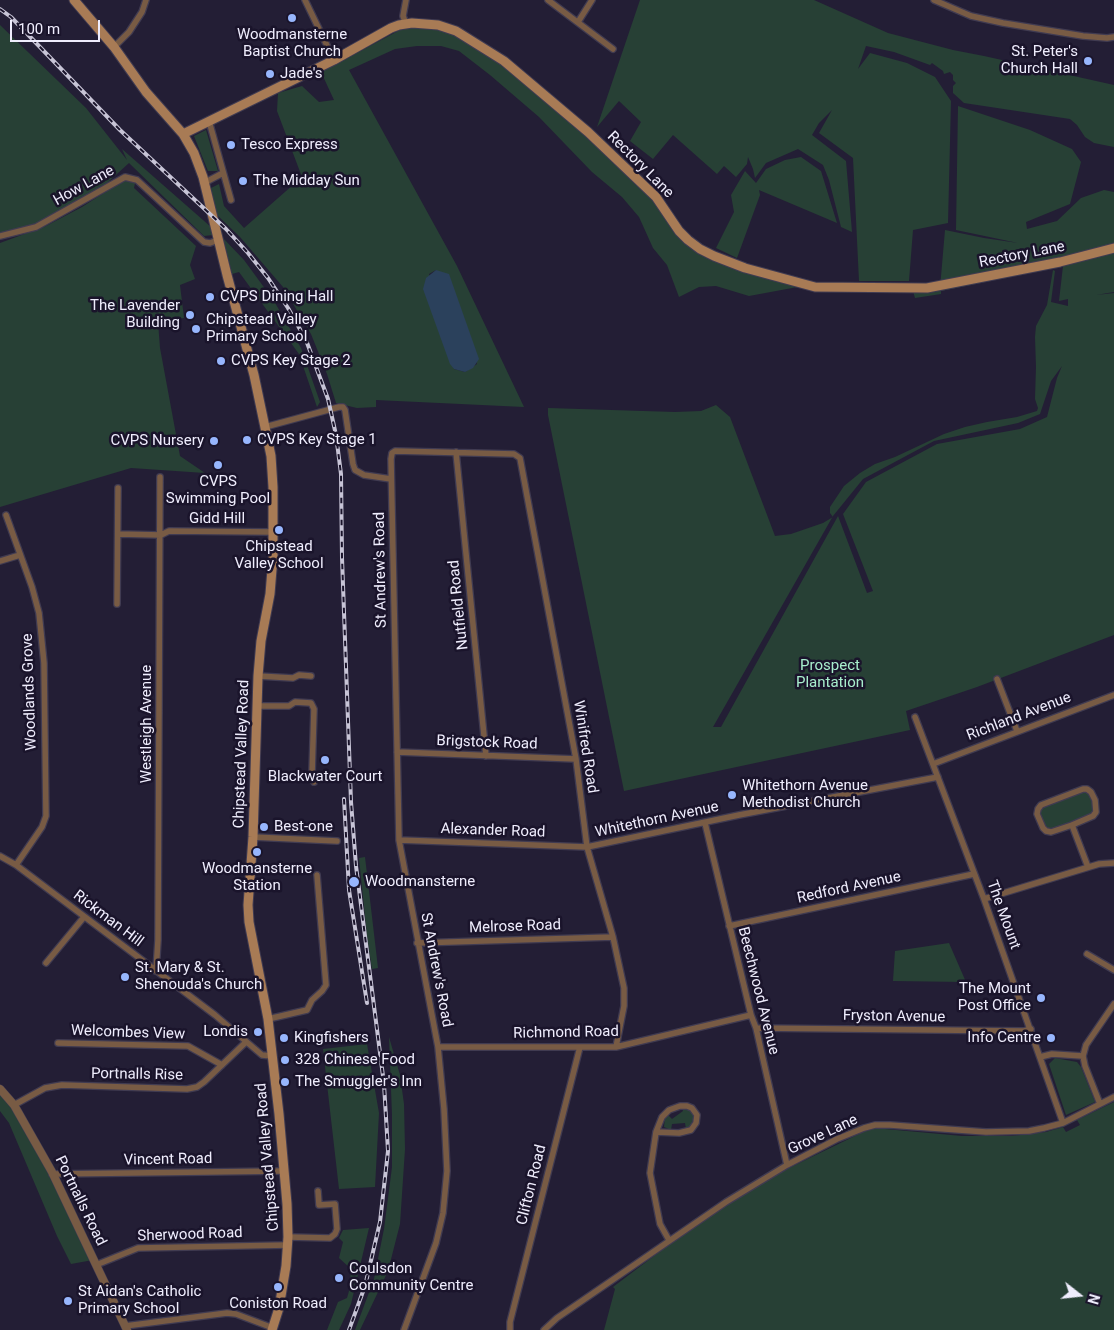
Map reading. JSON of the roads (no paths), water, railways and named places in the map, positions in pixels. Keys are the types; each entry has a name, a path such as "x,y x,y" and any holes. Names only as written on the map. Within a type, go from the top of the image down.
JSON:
{"main road":[{"name":"Chipstead Valley Road","path":"74,0 114,48 146,92 184,134 194,153 204,183 254,374 272,464 273,532 270,594 261,641 258,676 253,837 248,914 268,1019 284,1171 288,1241 282,1292 272,1329"},
{"name":"Rectory Lane","path":"184,134 334,60 391,28 406,24 431,24 450,28 480,45 504,62 588,132 656,197 679,231 688,240 714,256 745,268 815,287 927,288 1060,262 1114,248"}],"street":[{"path":"114,48 129,32 142,12 146,0"},
{"path":"305,0 334,60"},
{"path":"406,0 403,16 406,24"},
{"path":"548,0 613,49"},
{"path":"578,22 592,0"},
{"path":"934,0 971,16 1003,23 1083,36 1114,37"},
{"path":"210,121 231,200"},
{"path":"204,183 223,173"},
{"name":"How Lane","path":"0,236 36,227 125,177 137,180 204,242 210,243 218,240"},
{"path":"265,427 343,407 355,470 364,475 391,480"},
{"name":"St Andrew's Road","path":"404,1330 436,1242 445,1200 447,1171 438,1047 399,840 391,459 392,453 396,451 456,452"},
{"name":"Winifred Road","path":"456,452 514,454 521,461 576,759 587,847 613,937 624,992 624,1006 616,1047"},
{"name":"Nutfield Road","path":"456,452 486,756"},
{"name":"Westleigh Avenue","path":"156,971 158,940 160,477"},
{"path":"117,604 118,488"},
{"name":"Woodlands Grove","path":"6,515 32,587 42,632 44,663 45,822 16,865"},
{"name":"Gidd Hill","path":"118,534 161,535 169,531 273,532"},
{"path":"0,561 20,555"},
{"path":"258,676 293,678 299,675 311,676"},
{"path":"997,680 1017,731"},
{"name":"Richland Avenue","path":"933,764 1114,695"},
{"path":"257,706 289,706 296,702 311,703 314,709 312,774 314,782"},
{"name":"The Mount","path":"915,717 984,899 1064,1123"},
{"name":"Brigstock Road","path":"397,752 576,759"},
{"name":"Whitethorn Avenue","path":"587,847 938,777"},
{"path":"1087,789 1091,792 1096,812 1092,816 1072,825 1051,832 1046,831 1037,814 1038,809 1041,805 1087,789"},
{"name":"Beechwood Avenue","path":"705,823 751,1015 756,1028 787,1165"},
{"path":"1072,825 1088,867"},
{"path":"253,837 337,841"},
{"name":"Alexander Road","path":"399,840 587,847"},
{"name":"Rickman Hill","path":"0,856 16,865 215,1015 262,1055 272,1056"},
{"path":"984,899 1088,867 1114,863"},
{"name":"Redford Avenue","path":"729,926 974,874"},
{"path":"268,1019 307,1010 312,1000 326,985 317,875"},
{"path":"46,963 84,917"},
{"name":"Melrose Road","path":"417,943 613,937"},
{"path":"1087,954 1114,970"},
{"path":"1100,1104 1083,1056 1086,1045 1114,1004"},
{"name":"Richmond Road","path":"438,1047 616,1047 751,1015"},
{"name":"Fryston Avenue","path":"756,1028 1024,1031 1031,1029"},
{"name":"Portnalls Rise","path":"14,1105 45,1088 62,1085 192,1088 201,1085 246,1042"},
{"name":"Welcombes View","path":"58,1043 188,1046 222,1065"},
{"name":"Clifton Road","path":"510,1330 510,1322 580,1047"},
{"path":"1040,1057 1052,1054 1083,1056"},
{"name":"Portnalls Road","path":"0,1089 14,1105 52,1174 126,1328"},
{"name":"Grove Lane","path":"544,1330 557,1318 726,1202 787,1165 836,1139 875,1125 986,1132 1044,1128 1064,1123 1114,1097"},
{"path":"656,1132 679,1133 691,1130 696,1123 697,1115 688,1106 680,1106 669,1110 662,1117 656,1132 650,1173 660,1224 669,1240"},
{"name":"Vincent Road","path":"52,1174 284,1171"},
{"name":"Sherwood Road","path":"96,1265 138,1248 330,1238 337,1229 335,1204 319,1205 318,1191"},
{"path":"126,1328 227,1312 272,1329"}],"water":[{"path":"436,270 449,274 479,359 473,368 465,372 454,369 450,364 423,289 426,278"}],"railway":[{"path":"0,9 11,17 120,130 226,229 248,253 268,278 306,340 328,399 336,435 341,474 342,558 351,802 356,866 384,1084 388,1151 380,1222 365,1286 349,1330"},
{"path":"344,799 349,890 367,1003"}],"place":[{"name":"Woodmansterne Baptist Church","path":"292,18"},
{"name":"St. Peter's Church Hall","path":"1088,61"},
{"name":"Jade's","path":"270,74"},
{"name":"Tesco Express","path":"231,145"},
{"name":"The Midday Sun","path":"243,181"},
{"name":"CVPS Dining Hall","path":"210,297"},
{"name":"The Lavender Building","path":"190,315"},
{"name":"Chipstead Valley Primary School","path":"196,329"},
{"name":"CVPS Key Stage 2","path":"221,361"},
{"name":"CVPS Key Stage 1","path":"247,440"},
{"name":"CVPS Nursery","path":"214,441"},
{"name":"CVPS Swimming Pool","path":"218,465"},
{"name":"Chipstead Valley School","path":"279,530"},
{"name":"Blackwater Court","path":"325,760"},
{"name":"Whitethorn Avenue Methodist Church","path":"732,795"},
{"name":"Best-one","path":"264,827"},
{"name":"Woodmansterne Station","path":"257,852"},
{"name":"Woodmansterne","path":"354,882"},
{"name":"St. Mary & St. Shenouda's Church","path":"125,977"},
{"name":"The Mount Post Office","path":"1041,998"},
{"name":"Londis","path":"258,1032"},
{"name":"Kingfishers","path":"284,1038"},
{"name":"Info Centre","path":"1051,1038"},
{"name":"328 Chinese Food","path":"285,1060"},
{"name":"The Smuggler's Inn","path":"285,1082"},
{"name":"Coulsdon Community Centre","path":"339,1278"},
{"name":"Coniston Road","path":"278,1287"},
{"name":"St Aidan's Catholic Primary School","path":"68,1301"}],"park label":[{"name":"Prospect Plantation","path":"830,674"}]}
